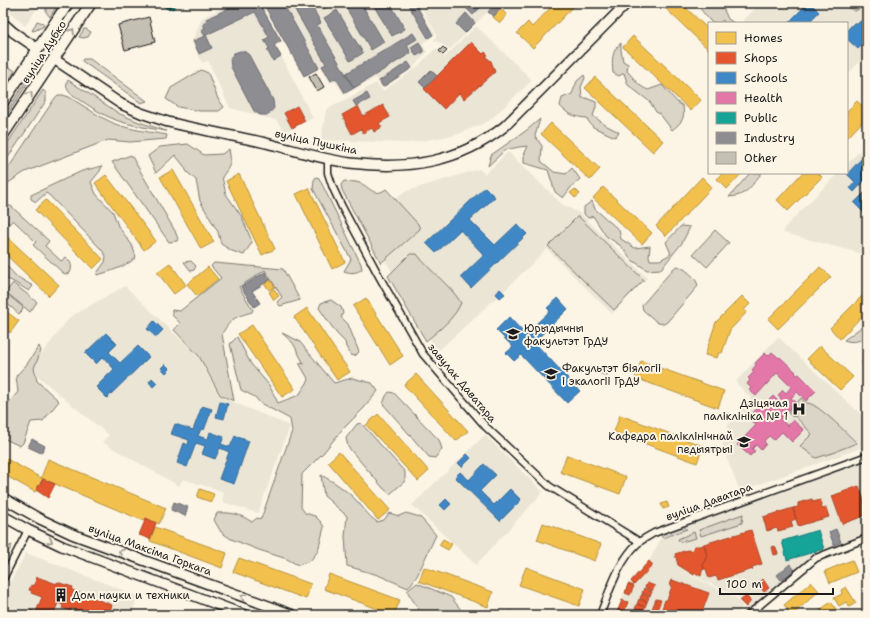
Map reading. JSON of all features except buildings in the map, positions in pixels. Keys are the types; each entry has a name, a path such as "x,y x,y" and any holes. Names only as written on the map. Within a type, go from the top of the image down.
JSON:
{"main road":[{"name":"вуліца Дубко","path":"3,102 68,3"},
{"name":"вуліца Дубко","path":"3,135 91,3"},
{"path":"38,49 54,59"}],"street":[{"name":"вуліца Пушкіна","path":"54,59 121,104 150,116 192,128 328,159 382,166 411,165 433,161 453,155 490,138 505,126 627,3"},
{"path":"3,23 38,49"},
{"name":"завулак Даватара","path":"328,159 328,173 342,207 422,354 486,427 549,486 640,542"},
{"name":"вуліца Даватара","path":"600,615 616,574 628,554 640,542 654,533 867,456"},
{"name":"вуліца Максіма Горкага","path":"3,498 40,519 72,534 293,615"},
{"path":"3,516 62,546 245,615"},
{"path":"3,579 28,530"},
{"path":"748,615 816,558 867,538"},
{"path":"214,604 220,588"}],"shaded area":[{"path":"3,3 41,3 25,26 3,5"},
{"path":"49,3 59,3 50,17 46,12 46,8"},
{"path":"232,3 260,3 282,42 276,46 313,118 285,132 276,120 230,108 208,61 202,63 192,41 202,18"},
{"path":"264,3 417,3 435,34 422,44 427,52 413,68 382,88 375,78 344,95 335,81 330,83 321,67 304,77"},
{"path":"419,3 497,3 450,49 434,40 437,35"},
{"path":"704,3 721,3 728,19 732,22 724,22 723,20 720,22 711,22 698,6"},
{"path":"760,3 867,3 867,54 848,74 848,22 742,22"},
{"path":"839,3 867,3 867,5 855,11"},
{"path":"37,21 43,23 44,26 32,31"},
{"path":"476,26 532,80 489,121 456,135 408,143 321,140 326,110 376,83 383,91 416,68 436,48 445,57"},
{"path":"84,29 91,32 88,37 79,37"},
{"path":"621,43 623,61 628,64 627,71 637,82 648,90 662,85 677,102 683,106 684,114 682,120 672,130 660,114 656,112 650,102 628,85 624,73 619,76 613,73 612,60 615,49"},
{"path":"83,59 90,59 147,101 141,103 82,61"},
{"path":"8,68 15,71 3,88 3,74"},
{"path":"201,70 208,73 218,99 224,107 219,111 200,111 178,107 166,99 171,88"},
{"path":"584,75 585,78 581,87 582,98 596,102 593,116 619,132 615,137 593,127 586,118 572,115 560,106 562,98 572,94 577,81"},
{"path":"27,80 29,81 3,121 3,117"},
{"path":"68,80 120,114 166,131 128,124 104,115 70,93 67,87"},
{"path":"43,90 46,93 46,101 3,165 3,150"},
{"path":"58,95 69,97 97,115 115,124 167,135 166,139 130,142 108,140 25,172 8,183 3,189 3,176"},
{"path":"540,119 535,136 542,146 541,161 554,172 566,174 572,168 580,179 572,186 563,198 555,192 548,170 524,163 524,155 528,146 505,150 488,166 491,155"},
{"path":"867,143 867,255 784,233 784,228 837,174 848,174 848,163"},
{"path":"188,144 204,155 222,154 229,149 230,164 222,177 226,194 242,217 252,242 244,255 232,251 221,244 218,232 200,201 196,180 187,172 175,155 156,173 148,156 160,147"},
{"path":"508,152 563,205 581,214 647,278 612,314 547,249 503,292 500,290 496,294 498,296 438,351 362,219 407,191 479,169 485,174"},
{"path":"131,155 175,231 178,239 177,241 169,242 112,162"},
{"path":"102,166 91,182 96,194 113,212 118,226 132,245 136,257 123,266 97,275 105,262 106,256 101,249 49,195 46,193 36,202 31,199 31,195 82,171"},
{"path":"749,174 761,174 752,186 741,195 729,197"},
{"path":"316,177 319,178 361,264 362,269 358,272 351,273 344,271 351,259 313,189 314,180"},
{"path":"344,181 360,183 375,192 386,189 418,224 420,229 381,263 342,190 341,185"},
{"path":"592,201 595,209 619,230 621,239 635,248 650,246 650,260 660,260 671,254 666,242 681,226 690,227 682,243 661,269 647,270 632,260 621,246 606,236 593,216 588,218 584,214 584,207"},
{"path":"7,206 11,206 49,241 45,246 61,261 66,257 68,259 71,266 70,273 63,273 33,245 36,242 13,220 9,224 3,218 3,209"},
{"path":"578,216 644,280 614,310 548,246"},
{"path":"715,230 729,243 707,267 693,254"},
{"path":"410,254 417,254 451,290 461,303 450,319 426,341 388,276"},
{"path":"191,261 196,266 194,270 191,271 184,262"},
{"path":"3,262 16,276 33,286 29,291 3,278"},
{"path":"214,263 283,269 300,300 280,306 277,302 282,297 265,270 239,287 253,310 252,312 241,315 231,321 222,334 234,401 220,395 199,356 174,330 180,323 172,315 172,310 180,311 221,278 211,266"},
{"path":"677,266 690,273 698,286 667,322 664,324 658,323 643,310 642,305"},
{"path":"13,283 37,302 30,312 6,292"},
{"path":"125,286 199,357 219,396 290,426 258,513 222,502 224,492 183,479 179,486 102,442 109,435 30,369 70,317"},
{"path":"3,291 23,307 19,314 3,300"},
{"path":"331,300 341,307 343,313 341,317 348,324 359,352 355,356 351,355 345,342 337,334 319,308 321,303"},
{"path":"867,323 867,335 865,337 856,341 844,340"},
{"path":"282,333 299,341 334,383 352,378 372,383 378,391 324,452 302,474 301,507 305,513 315,516 324,527 318,551 310,561 298,565 287,559 231,539 221,532 214,520 217,513 231,513 239,515 252,522 257,518 261,519 292,431 290,419 260,403 255,397 241,390 230,344 237,337 251,364 269,385 278,403 299,395 309,380 299,363 304,364 293,343"},
{"name":"Дзіцячая паліклініка № 1","path":"778,337 867,420 867,446 740,491 722,447 729,423 751,398 737,384 737,380"},
{"path":"39,346 41,351 34,368 37,381 59,401 43,421 31,422 23,443 20,446 3,438 4,408 18,392 16,376 27,364"},
{"path":"389,392 394,393 439,440 442,449 435,458 429,457 383,404"},
{"path":"801,398 806,403 817,407 840,426 857,443 836,452 816,458 800,446 812,434 795,416 793,417 788,413"},
{"path":"361,423 405,472 405,481 390,494 383,488 348,447 346,438 357,424"},
{"path":"485,435 543,492 476,565 412,505"},
{"path":"867,460 867,534 815,555 745,610 743,606 736,615 615,615 629,582 651,558 663,534","holes":["677,569 738,596 742,604 737,598"]},
{"path":"321,475 347,492 358,502 370,517 377,522 384,520 389,513 399,516 406,513 420,517 436,535 417,576 408,588 378,575 347,566 345,536 347,516 324,496"},
{"path":"743,514 742,523 701,536 699,530"},
{"path":"682,525 687,529 663,538 660,534"},
{"path":"694,532 696,538 681,542 679,541 678,539"},
{"path":"12,545 4,562 3,549"},
{"path":"26,553 138,596 131,615 3,615 3,595"},
{"path":"417,583 451,597 465,615 432,615 419,610 407,591"}],"place":[{"name":"Юрыдычны факультэт ГрДУ","path":"513,334"},
{"name":"Факультэт біялогіі і экалогіі ГрДУ","path":"551,374"},
{"name":"Дзіцячая паліклініка № 1","path":"799,409"},
{"name":"Кафедра паліклінічнай педыятрыі","path":"744,442"},
{"name":"Дом науки и техники","path":"61,595"}]}
